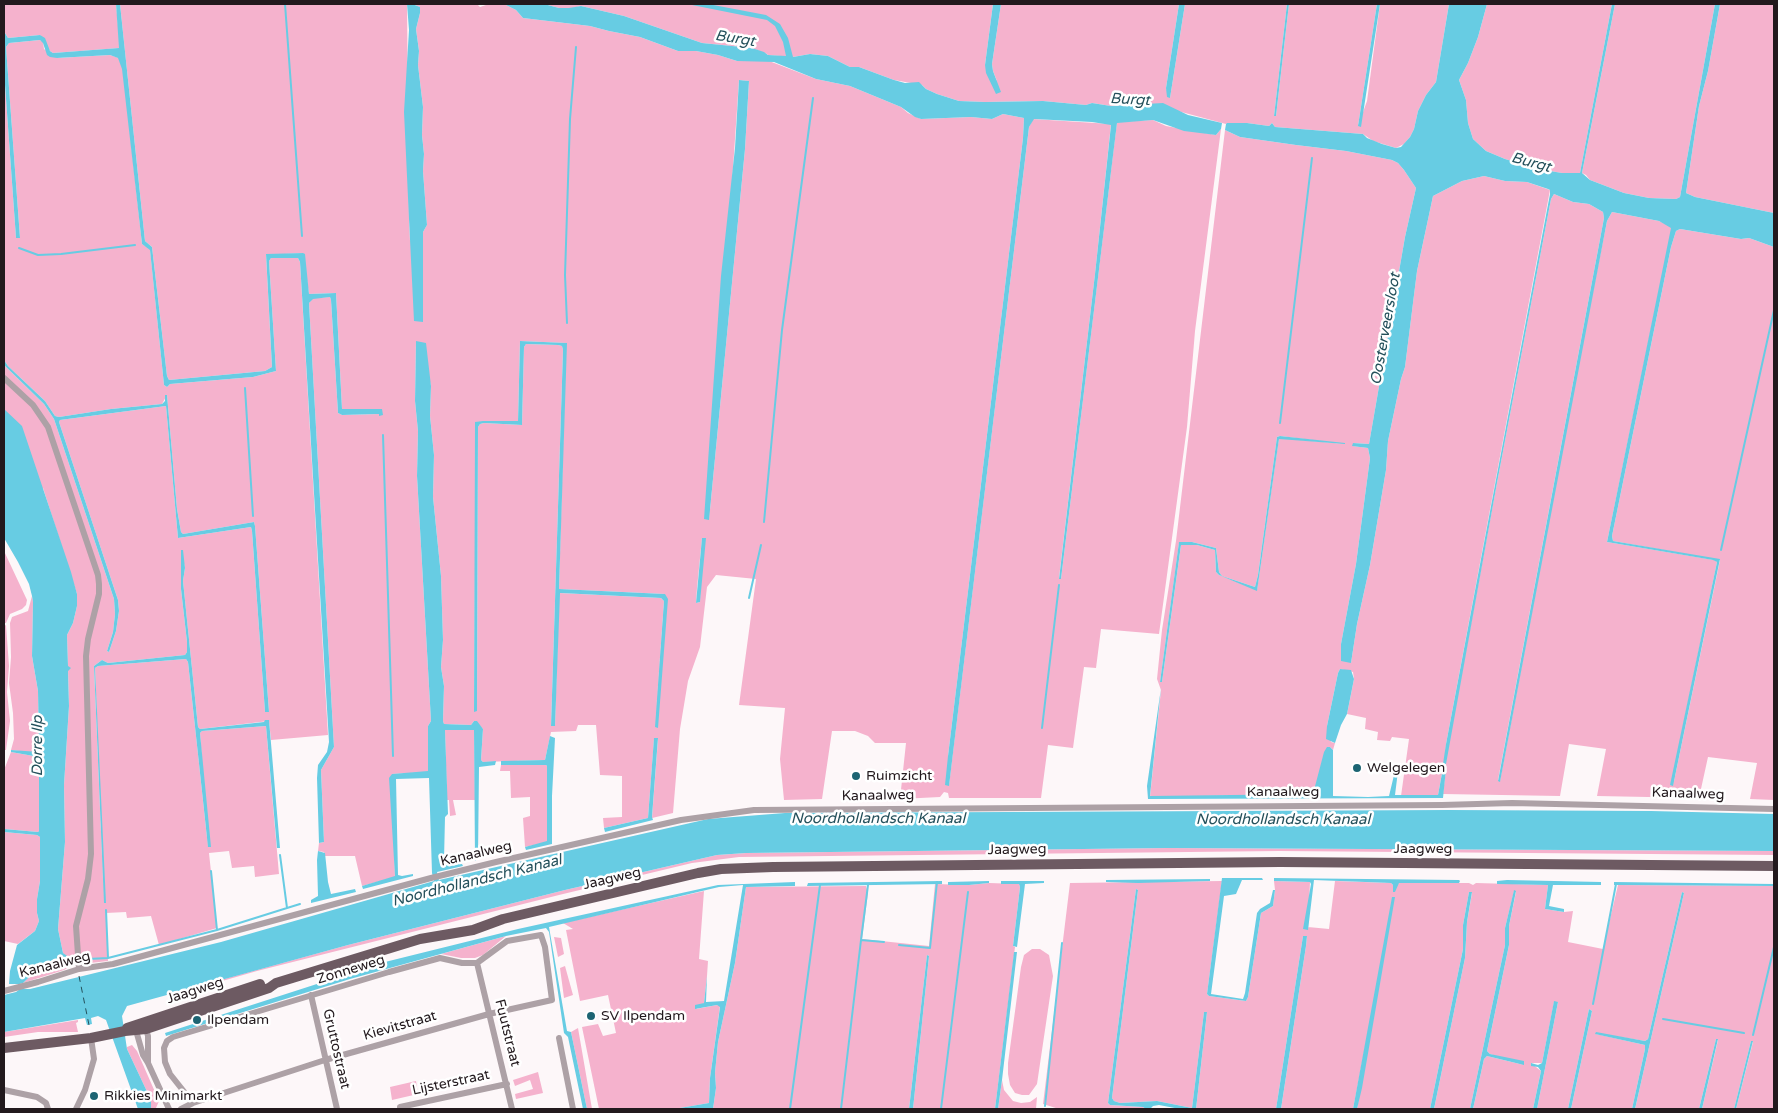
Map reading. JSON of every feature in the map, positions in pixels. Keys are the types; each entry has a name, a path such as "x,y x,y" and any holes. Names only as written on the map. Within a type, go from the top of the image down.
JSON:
{"main road":[{"name":"Jaagweg","path":"4,1048 91,1038 125,1031 126,1028 139,1029 267,982 276,983 430,936 473,930 511,917 698,873 741,868 1270,862 1774,866"}],"street":[{"path":"4,378 33,405 48,426 98,575 99,594 88,639 86,656 91,854 88,879 76,926 78,969"},
{"name":"Kanaalweg","path":"5,990 78,969 112,964 431,878 677,821 754,810 1512,803 1774,809"},
{"name":"Kievitstraat","path":"183,1109 193,1103 325,1060 489,1014 552,1000 545,947 541,935 507,941 477,963"},
{"name":"Zonneweg","path":"193,1103 170,1074 164,1055 166,1043 176,1036 440,958 462,963 477,963"},
{"name":"Fuutstraat","path":"477,963 512,1109"},
{"name":"Gruttostraat","path":"311,995 337,1109"},
{"path":"139,1029 143,1055 169,1109"},
{"path":"76,1109 86,1090 94,1059 91,1038"},
{"path":"559,1038 573,1109"},
{"name":"Lijsterstraat","path":"400,1107 507,1084"},
{"path":"4,1090 37,1097 46,1103 48,1109"}],"shaded area":[{"path":"4,4 116,4 120,48 53,53 40,35 8,38 5,33"},
{"path":"120,4 407,4 410,241 423,232 427,225 423,171 423,107 416,29 420,7 412,4 477,4 480,7 489,4 506,5 516,10 523,18 590,26 640,37 678,51 696,51 737,61 769,61 816,79 850,86 901,107 908,113 921,119 971,117 992,119 1003,114 1024,118 948,756 949,785 1029,127 1033,119 1111,124 1059,578 1061,579 1117,122 1153,120 1166,126 1216,135 1221,129 1195,331 1187,427 1159,634 1101,629 1096,668 1084,667 1073,748 1048,745 1041,798 949,798 948,793 944,792 940,797 900,799 906,743 875,743 868,736 855,731 832,731 822,799 784,800 780,759 785,708 739,705 756,579 716,575 707,587 700,647 688,681 680,729 673,813 652,818 658,739 654,739 648,818 604,828 603,818 622,817 622,776 600,775 596,725 578,725 576,731 551,732 545,760 483,762 481,760 483,729 474,721 471,725 444,724 444,686 441,667 443,640 441,576 433,497 434,455 430,416 431,385 416,341 417,476 431,721 428,726 429,772 392,774 395,877 362,886 355,856 325,856 324,852 318,851 319,843 324,842 321,770 334,747 309,303 313,298 330,297 331,300 338,413 342,415 379,414 382,409 342,409 336,293 309,294 303,253 266,255 272,367 265,371 169,380 152,247 145,241","holes":["739,80 749,81 745,149 709,520","520,341 566,343 559,589 665,594 655,727 664,601 661,598 559,593 555,726 551,726 563,350 562,346 558,345 526,344 524,347 522,425 484,423 478,427 477,711 474,711 476,422 518,421","702,538 700,602 696,603"]},
{"path":"544,4 993,4 985,65 997,81 992,64 1001,4 1179,4 1166,88 1170,98 1185,4 1287,4 1274,116 1276,116 1289,4 1377,4 1358,126 1367,101 1380,4 1449,4 1436,82 1426,95 1418,111 1410,137 1404,144 1396,148 1373,141 1363,134 1275,127 1272,123 1269,126 1247,123 1226,124 1148,103 1111,106 1092,103 1086,105 1043,101 959,101 937,94 922,85 894,80 859,67 850,67 828,56 810,54 793,57 768,55 752,48 702,43 624,16 581,6 569,9"},
{"path":"1487,4 1612,4 1580,173 1562,173 1538,169 1505,159 1486,151 1473,139 1468,123 1466,100 1459,80 1478,37"},
{"path":"1615,4 1715,4 1680,197 1676,199 1649,198 1624,193 1590,180 1582,173"},
{"path":"1720,4 1774,4 1774,213 1695,197 1686,193 1699,106 1708,71"},
{"path":"40,40 43,42 44,49 57,58 110,55 119,58 123,69 142,244 150,249 164,385 167,387 170,384 253,377 276,371 269,261 271,258 298,258 300,262 328,735 271,740 269,721 200,729 198,727 183,581 185,568 181,550 181,589 187,642 187,652 185,655 108,663 102,660 94,666 104,903 95,668 98,666 186,659 188,662 208,847 200,733 202,731 266,726 279,874 255,877 254,866 232,868 229,851 209,853 217,928 159,945 151,916 127,918 126,912 106,913 108,961 90,963 81,959 74,960 64,970 23,983 44,963 58,959 69,962 63,953 58,929 65,842 64,785 69,706 67,635 73,623 77,606 77,594 43,488 4,499 4,365 44,404 54,419 114,599 115,614 113,632 107,651 109,652 116,631 119,611 118,600 59,422 60,420 166,406 178,538 251,527 265,712 269,712 254,522 183,534 181,532 177,509 167,395 162,404 59,417 55,416 45,401 4,360 4,71 16,238 20,238 6,47 9,43"},
{"path":"1225,130 1240,137 1346,151 1392,160 1398,163 1404,170 1416,188 1405,237 1369,444 1353,443 1353,446 1368,448 1370,458 1356,564 1341,644 1351,663 1386,470 1388,441 1405,367 1417,271 1433,196 1462,181 1484,176 1505,181 1527,182 1550,190 1446,744 1445,764 1551,199 1554,194 1573,202 1589,204 1603,212 1604,218 1498,780 1500,781 1607,221 1612,212 1659,221 1672,227 1607,542 1717,562 1681,736 1673,786 1720,560 1613,541 1612,536 1671,247 1676,231 1680,229 1741,239 1749,238 1774,247 1774,800 1750,799 1757,763 1708,757 1699,798 1597,796 1606,749 1569,744 1560,796 1443,794 1446,769 1443,768 1438,795 1401,796 1409,739 1392,737 1390,741 1377,740 1378,732 1365,729 1366,718 1347,714 1354,679 1353,672 1340,669 1327,726 1331,742 1335,743 1333,750 1330,747 1314,794 1150,797 1161,690 1157,679 1162,630 1176,541","holes":["1277,437 1345,444 1279,438 1257,590 1219,575 1216,572 1215,550 1197,545 1181,545 1162,682 1160,682 1179,543 1192,542 1216,548 1219,572 1222,576 1255,587"]},
{"path":"4,551 27,600 26,605 22,609 10,614 6,623 4,623"},
{"path":"32,596 32,656 38,691 39,752 36,753 11,750 14,739 9,683 11,657 10,623 12,617 28,611"},
{"path":"6,625 9,666 7,692 10,721 6,750 4,750 4,626"},
{"path":"445,730 474,730 475,800 453,800 456,815 450,816 449,800 447,800"},
{"path":"11,752 39,757 38,832 4,829 4,770"},
{"path":"501,765 547,766 547,842 525,847 523,818 530,816 530,797 511,798 510,771 500,771"},
{"path":"4,832 37,835 40,837 40,881 37,899 39,921 35,931 18,944 4,941"},
{"path":"1167,848 1774,851 1774,855 1279,851 739,857 692,863 559,895 257,971 191,990 191,988 348,945 565,890 717,855 746,853"},
{"path":"1222,881 1207,994 1209,996 1246,1001 1261,913 1273,906 1274,881 1310,882 1308,927 1329,929 1335,881 1391,883 1393,885 1399,883 1469,883 1473,885 1476,883 1548,885 1545,909 1564,912 1573,911 1568,942 1603,949 1618,885 1774,886 1774,1109 1736,1109 1753,1042 1751,1041 1734,1109 1702,1109 1718,1040 1716,1039 1699,1109 1635,1109 1684,893 1682,892 1648,1039 1645,1041 1596,1033 1645,1045 1632,1109 1571,1109 1592,1011 1589,1009 1568,1109 1537,1109 1558,1002 1554,1002 1542,1063 1531,1063 1541,1071 1533,1109 1473,1109 1484,1059 1487,1056 1524,1065 1490,1054 1487,1051 1509,945 1509,926 1516,892 1514,891 1505,928 1505,945 1470,1109 1434,1109 1465,958 1467,922 1472,893 1469,892 1463,925 1463,949 1430,1109 1357,1109 1394,897 1353,1109 1281,1109 1307,936 1303,936 1276,1109 1196,1109 1207,1012 1204,1012 1192,1108 1157,1101 1120,1103 1114,1101 1112,1098 1138,890 1136,889 1108,1103 1110,1105 1143,1107 1146,1109 1059,1109 1043,1104 1070,883"},
{"path":"989,883 1019,884 1020,887 1013,946 1015,947 995,1109 913,1109 929,956 927,955 909,1109 713,1109 718,1042 735,963 746,887 866,886 868,893 862,939 929,946 935,884 969,885"},
{"path":"704,891 699,959 708,961 707,976 704,1003 696,1009 720,1006 710,1078 709,1103 674,1109 599,1109 582,1027 598,1024 603,1036 616,1033 608,995 580,1001 566,930 573,929 563,923"},
{"path":"506,936 483,955 475,958 461,958 441,954"},
{"path":"554,937 561,938 564,954 558,957"},
{"path":"1032,949 1040,949 1049,955 1053,976 1037,1084 1029,1095 1022,1095 1015,1093 1010,1085 1008,1063 1021,967 1024,955"},
{"path":"565,966 573,995 564,998 560,968"},
{"path":"78,1020 76,1023 78,1032 38,1032 4,1037 4,1032"},
{"path":"578,1028 592,1109 587,1109 571,1032"},
{"path":"132,1045 137,1051 159,1101 156,1108 151,1109 151,1100 127,1049 127,1047"},
{"path":"538,1072 543,1093 516,1099 515,1094 533,1089 530,1080 515,1086 513,1080"},
{"path":"1002,1080 1004,1090 1013,1101 1021,1103 1030,1102 1037,1097 1036,1109 998,1109"},
{"path":"416,1081 418,1094 392,1100 390,1087"}],"water":[{"path":"116,4 120,4 145,241 152,247 169,380 265,371 272,367 266,254 303,253 305,254 309,294 336,293 342,409 382,409 383,415 379,416 379,414 342,415 338,413 331,300 330,297 313,299 309,303 334,747 321,770 324,842 319,843 317,778 318,765 327,752 329,742 300,262 298,258 271,258 269,261 276,371 253,377 170,384 167,387 164,385 150,250 142,244 122,69 118,58 110,55 50,57 47,55 40,40 9,43 6,47 20,238 16,238 4,71 4,19 5,33 8,38 40,35 45,38 50,51 53,53 119,48"},
{"path":"407,4 420,7 416,29 423,107 423,171 427,225 423,232 423,322 414,321 404,112 409,30"},
{"path":"492,4 544,4 559,8 581,6 624,16 702,43 752,48 768,55 786,56 783,42 775,26 767,20 687,4 708,4 766,15 780,24 788,38 793,57 810,54 828,56 850,67 859,67 894,80 905,83 919,82 926,89 959,101 1043,101 1086,105 1092,103 1111,106 1163,103 1188,115 1222,123 1221,129 1216,135 1184,131 1153,120 1117,123 1061,579 1059,579 1111,125 1092,122 1034,119 1029,127 949,786 945,785 948,756 1024,118 1003,114 992,119 971,117 921,119 901,107 850,86 816,79 774,62 737,61 696,51 678,51 640,37 590,26 523,18 516,10 506,5"},
{"path":"993,4 1001,4 992,64 1001,92 996,94 986,73 985,65"},
{"path":"1179,4 1185,4 1170,98 1167,97 1166,88"},
{"path":"1287,4 1289,4 1276,116 1274,116"},
{"path":"1377,4 1380,4 1361,127 1358,126"},
{"path":"1449,4 1487,4 1478,37 1459,80 1466,100 1468,123 1473,139 1486,151 1505,159 1538,169 1562,173 1580,173 1612,4 1615,4 1582,173 1590,180 1624,193 1649,198 1676,199 1680,197 1715,4 1720,4 1708,71 1699,106 1686,193 1695,197 1774,213 1774,247 1749,238 1741,239 1680,229 1676,231 1671,247 1612,536 1613,541 1720,559 1673,786 1670,785 1717,562 1607,542 1671,228 1659,221 1612,212 1607,221 1500,782 1498,781 1604,218 1603,212 1589,204 1573,202 1554,194 1551,199 1446,764 1443,764 1446,744 1550,194 1548,189 1527,182 1505,181 1484,176 1462,181 1433,196 1417,271 1405,367 1388,441 1386,470 1351,663 1341,661 1341,644 1356,564 1370,458 1368,448 1352,446 1353,443 1369,444 1405,237 1416,188 1398,163 1392,160 1346,151 1240,137 1225,130 1227,123 1269,126 1272,123 1275,127 1363,134 1367,138 1382,144 1396,148 1401,147 1410,137 1418,111 1426,95 1436,82"},
{"path":"739,80 749,81 745,149 709,520 704,519 721,276 735,148"},
{"name":"Noordhollandsch Kanaal","path":"416,341 426,343 431,386 430,416 434,455 433,497 441,576 443,721 444,724 471,725 474,721 477,721 483,729 481,760 483,762 496,761 495,765 479,767 478,857 475,861 474,730 445,730 448,814 445,817 444,860 449,865 462,864 463,866 437,872 439,880 708,819 785,813 1449,810 1774,814 1774,851 1167,848 746,853 717,855 565,890 348,945 127,1006 122,1016 127,1049 151,1100 151,1109 138,1109 106,1020 98,1016 91,1018 92,1024 87,1025 85,1018 4,1032 4,995 20,989 30,989 221,942 434,881 432,873 429,778 396,779 398,875 413,874 413,876 363,889 362,886 395,876 389,778 392,774 428,771 428,726 431,721 417,476"},
{"path":"520,341 567,343 559,589 665,594 668,599 658,728 655,727 664,601 661,598 560,593 555,726 551,726 563,350 562,346 558,345 526,344 524,347 522,425 484,423 478,427 477,711 474,712 475,422 518,421"},
{"path":"4,360 45,401 55,416 59,417 162,404 165,401 165,395 167,395 177,509 181,532 183,534 254,522 269,712 265,712 251,527 178,538 166,406 60,420 59,422 118,600 119,611 116,631 109,652 107,651 113,632 115,614 114,599 54,419 44,404 4,365"},
{"path":"4,409 22,426 77,594 77,606 73,623 67,635 68,666 71,668 68,671 69,706 64,785 65,842 58,929 63,953 70,958 69,962 58,959 44,963 20,984 9,984 10,971 17,945 35,931 39,921 37,899 40,881 40,837 37,835 4,832 4,829 39,831 39,757 11,752 11,750 39,752 38,691 32,656 32,596 29,584 4,538"},
{"path":"1277,437 1345,444 1279,439 1257,591 1219,575 1216,572 1215,550 1197,545 1181,545 1162,682 1160,682 1179,542 1192,542 1216,548 1219,572 1222,576 1255,587"},
{"path":"702,538 706,538 700,602 696,603"},
{"path":"181,550 183,550 185,568 183,581 198,727 200,729 269,720 280,848 277,848 266,726 202,731 200,733 211,847 208,847 188,662 186,659 98,666 95,668 106,903 104,903 94,666 102,660 108,663 185,655 187,652 187,642 181,589"},
{"path":"1340,669 1351,670 1354,679 1347,714 1335,743 1326,739 1327,726"},
{"path":"1161,688 1150,796 1313,794 1324,752 1327,747 1330,747 1333,750 1333,796 1389,796 1395,771 1398,771 1395,795 1438,795 1443,768 1446,769 1443,798 1148,799 1147,786"},
{"path":"550,736 555,738 552,844 526,850 525,847 547,841 547,766 501,765 501,761 545,760"},
{"path":"654,738 658,738 653,820 605,832 604,828 648,818"},
{"path":"318,851 325,853 331,894 355,889 356,892 311,903 311,900 318,896"},
{"path":"1222,878 1262,878 1263,880 1242,880 1236,894 1224,896 1211,994 1243,999 1257,913 1270,903 1273,890 1275,890 1273,906 1261,913 1246,1001 1209,996 1207,994"},
{"path":"1274,878 1460,881 1459,883 1399,883 1395,892 1393,892 1393,885 1391,883 1314,880 1308,930 1303,929 1310,882 1274,881"},
{"path":"1210,879 1210,881 1106,882 1106,880"},
{"path":"942,881 942,884 807,886 808,883"},
{"path":"989,881 989,883 969,885 948,885 948,882"},
{"path":"1001,881 1044,881 1044,883 1025,884 1017,947 1013,946 1020,887 1019,884 1001,884"},
{"path":"1497,881 1601,882 1601,885 1553,885 1549,906 1564,909 1564,912 1545,909 1548,885 1497,884"},
{"path":"795,882 795,886 746,887 735,963 718,1042 713,1109 674,1109 709,1103 710,1078 720,1007 717,1005 695,1009 695,1005 704,1003 707,976 706,1002 724,1001 743,885 719,887 549,927 567,1031 571,1032 587,1109 583,1109 568,1037 564,1033 549,932 546,928 506,936 350,979 166,1036 165,1033 385,962 518,929 718,885"},
{"path":"1614,882 1774,884 1774,886 1614,885"},
{"path":"1136,889 1138,890 1112,1098 1120,1103 1157,1101 1192,1108 1204,1012 1207,1012 1196,1109 1180,1109 1159,1105 1146,1109 1143,1107 1110,1105 1108,1103"},
{"path":"1514,890 1516,891 1509,926 1509,945 1487,1051 1490,1054 1524,1061 1524,1065 1487,1056 1484,1059 1473,1109 1470,1109 1505,945 1505,928"},
{"path":"1469,892 1472,892 1467,922 1465,958 1434,1109 1430,1109 1463,949 1463,925"},
{"path":"1682,892 1684,893 1635,1109 1632,1109 1645,1045 1595,1034 1596,1032 1645,1041 1648,1039"},
{"path":"1392,897 1395,897 1362,1088 1357,1109 1353,1109"},
{"path":"1303,936 1307,936 1306,946 1281,1109 1276,1109"},
{"path":"1014,952 1017,952 1002,1080 998,1109 995,1109"},
{"path":"927,955 929,956 913,1109 909,1109"},
{"path":"1554,1001 1558,1002 1537,1109 1533,1109 1541,1071 1538,1067 1531,1066 1531,1063 1538,1065 1542,1063"},
{"path":"1589,1009 1592,1011 1571,1109 1568,1109"},
{"path":"1716,1039 1718,1039 1702,1109 1699,1109"},
{"path":"1751,1041 1753,1041 1736,1109 1734,1109"}],"waterway":[{"path":"285,4 302,236"},
{"path":"567,323 565,275 570,119 576,47"},
{"path":"764,522 782,330 813,98"},
{"path":"1280,423 1312,158"},
{"path":"19,248 38,255 135,245"},
{"path":"1721,550 1774,310"},
{"path":"245,388 253,516"},
{"path":"383,435 393,756"},
{"path":"749,598 761,545"},
{"path":"1042,728 1059,585"},
{"path":"280,855 287,908 300,904"},
{"path":"108,958 217,930 211,871"},
{"path":"899,945 930,948 937,882"},
{"path":"1593,1004 1616,884"},
{"path":"790,1109 820,885"},
{"path":"861,940 868,885"},
{"path":"941,1109 968,892"},
{"path":"217,930 287,908"},
{"path":"88,959 108,958 106,910"},
{"path":"841,1109 861,940 884,942"},
{"path":"1045,1106 1062,943"},
{"path":"1753,1035 1774,947"},
{"path":"1663,1019 1744,1033"}],"ferry route":[{"path":"79,976 89,1025"}],"place":[{"name":"Welgelegen","path":"1357,768"},
{"name":"Ruimzicht","path":"856,776"},
{"name":"SV Ilpendam","path":"591,1016"},
{"name":"Ilpendam","path":"197,1020"},
{"name":"Rikkies Minimarkt","path":"94,1096"}],"water label":[{"name":"Burgt","path":"735,39"},
{"name":"Burgt","path":"1130,100"},
{"name":"Burgt","path":"1531,163"},
{"name":"Oosterveersloot","path":"1386,329"},
{"name":"Dorre Ilp","path":"38,746"}]}
